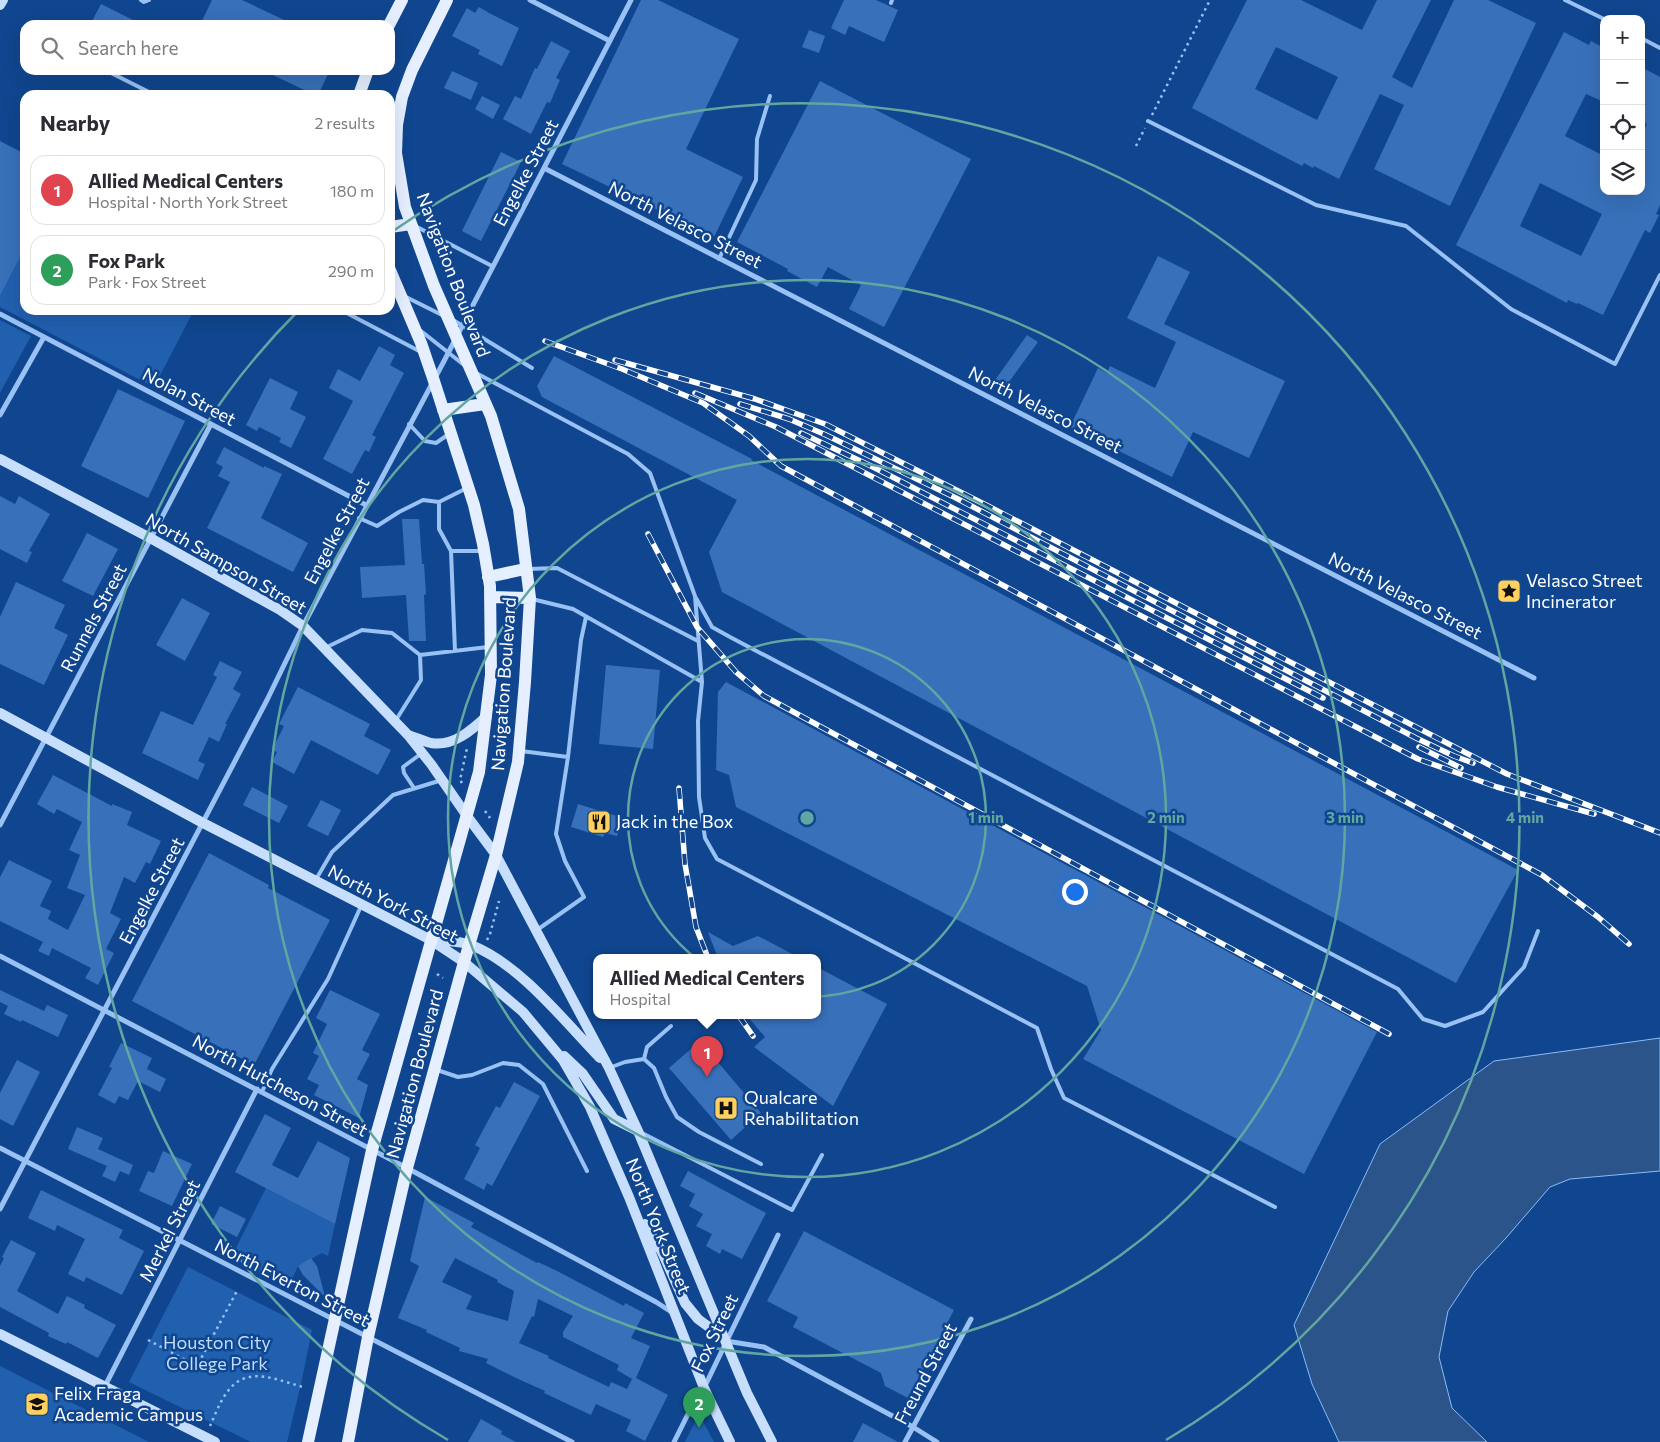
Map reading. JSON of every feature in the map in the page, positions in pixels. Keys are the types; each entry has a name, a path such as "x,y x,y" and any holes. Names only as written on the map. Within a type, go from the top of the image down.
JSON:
{"main road":[{"path":"0,5 3,0"},
{"path":"392,20 402,0"},
{"name":"Navigation Boulevard","path":"348,1442 368,1337 407,1168 464,962 496,855 518,762 530,598 519,508 491,416 471,370 459,330 449,318 411,224 396,195 397,125 402,98 412,70 447,0"},
{"path":"361,90 366,75"},
{"path":"395,227 411,224"},
{"name":"Navigation Boulevard","path":"308,1442 372,1150 479,772 491,675 490,596 484,551 468,487 433,378 395,283"},
{"path":"443,410 486,404"},
{"name":"North Sampson Street","path":"0,459 264,600 303,626 408,735 496,855"},
{"path":"488,578 526,568"},
{"path":"490,596 530,598"},
{"name":"North York Street","path":"0,713 203,823 431,940 464,962 523,1012 563,1060 590,1107 629,1197 704,1388 730,1442"},
{"path":"408,735 432,743 451,741 465,735 487,716"},
{"name":"North York Street","path":"496,855 609,1068 638,1131 748,1393 772,1442"},
{"path":"431,940 470,944 491,956 527,983 552,1006 609,1068"},
{"path":"546,1040 584,1074 614,1119 638,1131"},
{"path":"629,1197 662,1252 685,1303 698,1319 726,1341"},
{"path":"0,1334 215,1442"}],"street":[{"path":"530,0 610,41"},
{"name":"Engelke Street","path":"0,1209 631,0"},
{"name":"North Velasco Street","path":"544,168 1534,678"},
{"name":"Nolan Street","path":"0,314 366,505"},
{"path":"0,416 44,337"},
{"name":"Runnels Street","path":"0,825 211,424"},
{"name":"North Hutcheson Street","path":"0,956 407,1168 656,1302 676,1315"},
{"name":"Merkel Street","path":"105,1386 260,1090"},
{"name":"North Everton Street","path":"0,1148 572,1442"},
{"name":"Fox Street","path":"674,1442 690,1410 704,1388 778,1235"},
{"name":"Freund Street","path":"905,1442 971,1319"},
{"path":"726,1341 764,1347 913,1427 937,1442"}],"lane":[{"path":"141,0 144,2 149,0"},
{"path":"1565,0 1600,17"},
{"path":"1645,40 1660,48"},
{"path":"115,75 145,90"},
{"path":"719,258 756,180 757,139 770,96"},
{"path":"1148,121 1316,205 1406,226 1511,309 1615,364 1660,275"},
{"path":"411,224 492,266"},
{"path":"399,293 449,318"},
{"path":"350,315 424,354"},
{"path":"411,323 471,370 628,454 650,473 695,596 712,627 1398,989 1423,1018 1445,1026 1483,1012 1524,967 1538,931"},
{"path":"459,330 532,368"},
{"path":"409,424 425,441 436,443 451,433"},
{"path":"359,518 377,526 398,512 423,500 439,502 468,487"},
{"path":"439,502 439,529 451,551 455,651"},
{"path":"451,551 484,551"},
{"path":"526,568 557,568 698,641"},
{"path":"695,596 702,682 698,721 699,797 705,838 718,859 1037,1028 1051,1069 1064,1098 1275,1207"},
{"path":"530,598 573,610 702,682"},
{"path":"536,931 584,897 565,861 556,834 568,757 581,640 586,617"},
{"path":"325,648 362,630 392,633 420,655 490,647"},
{"path":"395,721 421,680 420,655"},
{"path":"519,751 568,757"},
{"path":"414,788 404,773 403,767 422,753"},
{"path":"315,880 332,852 393,795 442,780"},
{"path":"260,1090 328,979 362,904"},
{"path":"644,1059 647,1047 671,1026"},
{"path":"609,1068 625,1062 644,1059"},
{"path":"644,1059 654,1068 666,1097 678,1117 699,1132 761,1164"},
{"path":"435,1069 458,1077 472,1075 503,1063 519,1065 543,1084 587,1171"},
{"path":"638,1131 792,1210 822,1155"}],"path":[{"path":"1136,146 1210,0"},
{"path":"463,784 460,780 468,744"},
{"path":"486,943 499,901"},
{"path":"437,974 443,978"},
{"path":"148,1340 197,1366 238,1289"},
{"path":"208,1430 227,1392 234,1384 246,1376 265,1376 303,1387"}],"green space":[{"path":"20,258 20,315 191,315 154,387 0,307 0,296"},
{"path":"0,320 31,336 0,393"},
{"path":"266,1188 335,1224 328,1256 322,1253 298,1266 289,1286 232,1256"},
{"name":"Houston City College Park","path":"188,1267 312,1330 287,1442 251,1442 129,1382"},
{"name":"Felix Fraga Academic Campus","path":"0,1366 149,1442 0,1442"},
{"path":"699,1414 714,1442 685,1442"}],"shaded area":[{"path":"1660,1038 1660,1171 1570,1179 1550,1187 1474,1272 1448,1311 1439,1357 1452,1408 1487,1442 1339,1442 1312,1384 1294,1325 1380,1144 1494,1061"}],"building":[{"path":"212,0 242,0 284,20 202,20"},
{"path":"641,0 658,0 739,39 686,149 743,177 714,237 562,164"},
{"path":"844,0 876,0 898,10 884,42 849,26 845,35 831,28"},
{"path":"1247,0 1301,0 1362,30 1377,0 1431,0 1392,77 1412,88 1454,0 1488,0 1536,23 1450,206 1374,169 1404,105 1380,94 1339,179 1314,166 1313,168 1304,163 1302,166 1192,108","holes":["1276,47 1338,77 1317,120 1255,89"]},
{"path":"101,4 133,20 93,20"},
{"path":"479,7 519,28 502,66 478,54 480,50 452,36 467,8 475,13"},
{"path":"809,30 825,36 819,53 802,47"},
{"path":"1564,32 1589,45 1591,41 1600,46 1600,100 1586,94 1565,136 1600,154 1600,195 1645,195 1645,128 1647,124 1645,123 1645,69 1660,77 1660,205 1656,214 1659,215 1650,233 1645,230 1603,315 1578,303 1568,300 1567,303 1456,245","holes":["1540,183 1602,214 1581,256 1520,226"]},
{"path":"551,41 570,51 556,78 560,80 550,103 547,102 531,134 503,119 515,96 521,99 535,68 537,69"},
{"path":"452,71 478,83 471,100 444,88"},
{"path":"273,75 328,75 320,90 304,90"},
{"path":"820,81 971,159 884,327 849,309 861,285 828,267 817,287 737,242"},
{"path":"482,96 500,105 493,119 475,109"},
{"path":"0,141 20,151 20,258 0,296"},
{"path":"501,152 521,162 481,241 462,231"},
{"path":"1158,256 1190,272 1164,324 1285,381 1249,458 1193,432 1172,477 1070,427 1098,368 1107,373 1110,366 1155,388 1176,342 1127,318"},
{"path":"1027,335 1038,342 1003,390 993,383"},
{"path":"379,346 395,355 390,365 404,373 372,435 376,437 369,452 365,450 352,474 323,459 353,401 329,388 338,369 360,381"},
{"path":"554,356 752,459 1518,870 1456,983 722,592 709,552 737,500 542,397 537,386"},
{"path":"270,378 298,392 290,409 306,417 291,448 279,442 281,438 259,427 257,431 246,425"},
{"path":"118,389 185,421 148,498 81,466"},
{"path":"224,447 264,468 264,466 282,474 261,518 308,543 293,572 207,528 230,482 218,476 223,467 216,463"},
{"path":"0,496 15,504 19,496 50,514 29,551 32,552 27,563 0,549"},
{"path":"402,519 419,519 426,594 424,595 426,641 409,641 406,595 362,598 360,567 405,565"},
{"path":"87,533 118,549 93,596 62,581"},
{"path":"16,582 65,605 54,628 68,635 44,685 0,664 0,617"},
{"path":"182,598 210,613 185,661 156,645"},
{"path":"220,661 242,672 233,689 241,694 225,724 227,724 219,742 209,737 198,761 205,764 198,780 142,753 161,711 193,725 217,677 213,675"},
{"path":"606,665 660,670 653,749 599,744"},
{"path":"726,682 1377,1032 1304,1174 1083,1059 1101,1030 1087,986 736,807 729,775 716,770 718,692"},
{"path":"298,687 370,724 364,736 391,750 378,775 311,740 294,774 272,762 277,752 272,750 284,726 279,724"},
{"path":"53,775 112,806 112,804 132,812 127,825 161,841 150,864 146,862 135,883 124,877 110,913 121,919 106,949 114,953 98,985 85,978 91,968 52,948 49,956 38,951 43,942 0,921 0,877 9,860 52,881 40,906 51,911 48,919 68,930 85,895 67,888 80,855 69,850 82,822 57,809 54,814 37,804"},
{"path":"252,787 288,806 279,823 243,805"},
{"path":"321,800 341,810 328,836 307,826"},
{"path":"578,804 623,818 617,836 605,833 603,837 571,827"},
{"path":"209,853 269,885 268,888 330,920 254,1065 132,1001"},
{"path":"708,932 733,946 758,936 792,954 716,954"},
{"path":"821,969 887,1004 833,1106 754,1047 765,1037 750,1019 821,1019"},
{"path":"0,990 44,1011 47,1005 68,1015 58,1037 22,1020 21,1022 4,1014 8,1006 0,1002"},
{"path":"330,990 380,1014 362,1050 370,1054 357,1079 368,1085 359,1118 314,1095 319,1085 307,1079 319,1056 313,1053 327,1024 316,1018"},
{"path":"700,1041 761,1113 731,1140 669,1068"},
{"path":"121,1043 152,1058 147,1069 166,1079 160,1092 138,1081 128,1100 119,1096 115,1104 98,1095 112,1068 109,1067"},
{"path":"17,1060 40,1072 13,1126 0,1119 0,1093"},
{"path":"514,1082 540,1096 492,1186 487,1183 484,1190 464,1179 480,1148 475,1145 496,1106 500,1108"},
{"path":"265,1114 291,1128 272,1165 298,1178 318,1141 350,1158 335,1224 235,1172"},
{"path":"77,1127 103,1138 98,1149 133,1165 129,1175 120,1171 115,1182 102,1176 107,1166 68,1149"},
{"path":"163,1151 192,1164 172,1206 139,1191 148,1171 154,1173"},
{"path":"688,1171 766,1213 742,1259 722,1249 720,1254 706,1246 712,1234 696,1226 703,1214 689,1206 695,1194 680,1186"},
{"path":"41,1190 123,1230 119,1238 144,1251 122,1295 86,1277 84,1282 68,1274 85,1239 57,1225 55,1231 28,1218"},
{"path":"425,1197 474,1223 471,1227 537,1263 557,1271 624,1306 625,1303 644,1313 631,1338 650,1346 636,1378 668,1395 645,1441 626,1431 631,1420 596,1404 591,1415 486,1363 488,1359 459,1351 460,1348 426,1332 427,1330 398,1318 419,1266 410,1261","holes":["455,1258 498,1280 497,1282 514,1291 508,1321 466,1309 472,1296 442,1282","538,1299 573,1316 563,1332 563,1337 619,1365 617,1370 632,1379 627,1389 611,1382 609,1387 519,1343 532,1316 534,1317"]},
{"path":"220,1206 246,1219 237,1237 211,1224"},
{"path":"804,1231 954,1310 908,1398 885,1386 881,1373 793,1327 798,1317 767,1301"},
{"path":"11,1240 36,1253 17,1291 58,1314 67,1296 85,1305 84,1308 116,1325 98,1358 67,1342 66,1344 48,1336 49,1333 0,1307 0,1266 4,1258 2,1257"},
{"path":"311,1258 317,1266 325,1297 303,1275 298,1266"},
{"path":"481,1419 502,1431 501,1434 516,1442 468,1442"},
{"path":"863,1423 898,1442 853,1442"}],"railway":[{"path":"545,341 622,369 703,403 749,436 781,466 1542,875 1598,917 1629,944"},
{"path":"615,360 755,399 825,424 1507,774 1660,833"},
{"path":"695,393 776,427 1418,759 1497,787 1594,814"},
{"path":"740,404 789,419 826,435 956,498 1416,738 1473,763"},
{"path":"801,433 871,466 1323,698"},
{"path":"648,534 697,627 736,672 764,696 1389,1034"},
{"path":"1419,747 1461,768"},
{"path":"679,788 685,864 696,927 706,954"},
{"path":"741,1019 753,1036"}],"place":[{"name":"Velasco Street Incinerator","path":"1509,591"},
{"name":"Jack in the Box","path":"599,822"},
{"name":"Allied Medical Centers","path":"707,1077"},
{"name":"Qualcare Rehabilitation","path":"726,1108"},
{"name":"Felix Fraga Academic Campus","path":"37,1404"},
{"name":"Fox Park","path":"699,1428"}]}
